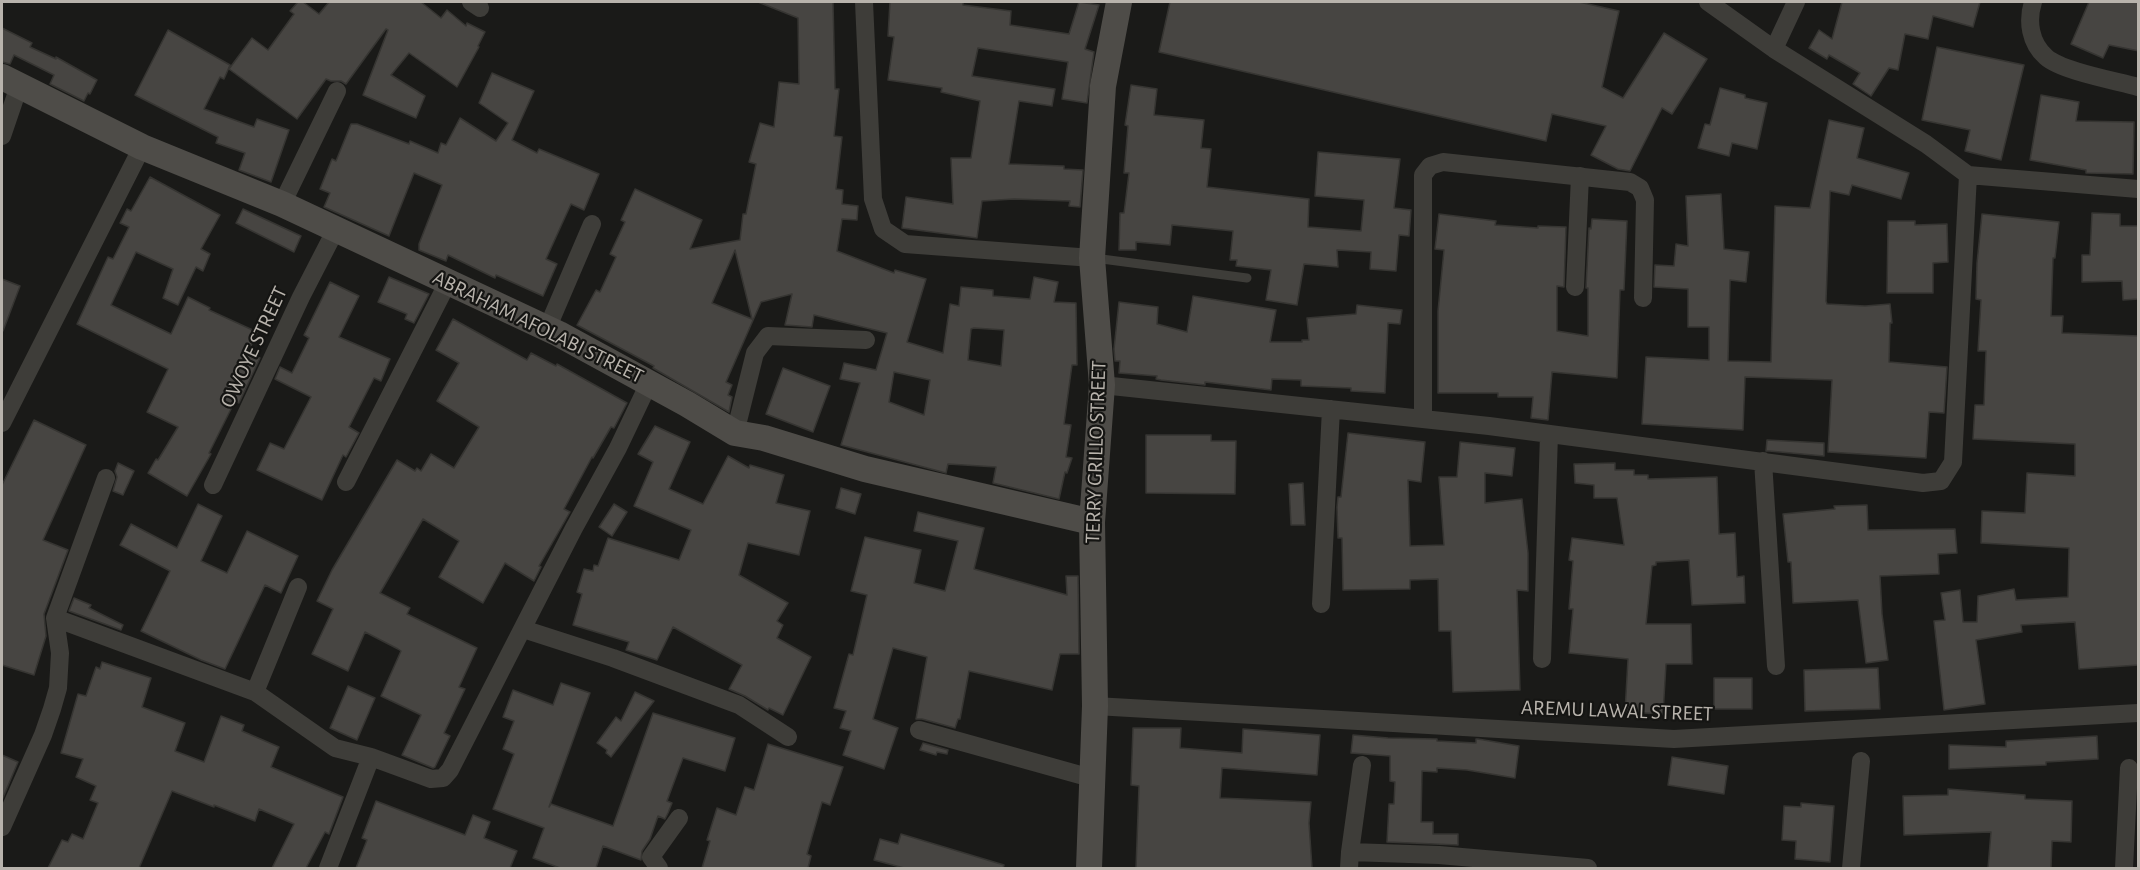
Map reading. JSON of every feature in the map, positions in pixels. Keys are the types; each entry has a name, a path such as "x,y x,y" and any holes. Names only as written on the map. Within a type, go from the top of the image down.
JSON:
{"street":[{"path":"864,2 873,199 883,229 905,244 1092,258"},
{"name":"TERRY GRILLO STREET","path":"1089,868 1095,706 1092,522 1102,385 1092,258 1103,86 1119,2"},
{"path":"1708,2 1774,50 1926,144 1968,174 2139,189"},
{"path":"1774,50 1796,2"},
{"path":"2033,2 2031,36 2046,58 2078,72 2139,87"},
{"path":"2,136 10,82"},
{"name":"ABRAHAM AFOLABI STREET","path":"10,82 142,147 282,204 547,329 650,383 735,433 764,438 865,469 1092,522"},
{"path":"282,204 337,90"},
{"path":"2,423 142,147"},
{"path":"1422,419 1423,176 1430,166 1443,162 1580,176 1630,182 1640,188 1645,200 1642,298"},
{"path":"1102,385 1549,434 1923,483 1941,481 1953,462 1968,174"},
{"path":"1575,287 1580,176"},
{"path":"547,329 592,224"},
{"name":"OWOYE STREET","path":"213,485 301,297 336,229"},
{"path":"346,482 448,282"},
{"path":"735,433 755,353 768,336 866,340"},
{"path":"55,618 255,692 335,748 371,757 431,779 443,778 450,770 650,383"},
{"path":"1321,604 1331,410"},
{"path":"1542,659 1549,434"},
{"path":"1763,461 1776,666"},
{"path":"2,827 43,735 58,688 60,653 55,618 106,478"},
{"path":"255,692 298,587"},
{"path":"523,629 613,658 738,705 788,737"},
{"name":"AREMU LAWAL STREET","path":"1095,706 1674,739 2139,713"},
{"path":"919,730 1091,778"},
{"path":"328,868 371,757"},
{"path":"1851,868 1861,761"},
{"path":"1362,765 1350,860 1439,855 1555,867 1588,868"},
{"path":"2124,868 2129,768"},
{"path":"658,868 651,857 679,818"}],"lane":[{"path":"1092,258 1247,278"}],"building":[{"path":"298,2 303,2 319,14 329,2 421,2 441,18 447,10 466,26 467,23 485,32 457,87 409,53 391,75 425,96 416,118 363,95 388,30 386,29 346,84 326,79 297,119 229,69 252,38 268,50 294,14 290,11"},
{"path":"758,2 833,2 835,89 839,89 834,136 842,137 836,189 843,190 842,204 858,206 857,220 842,219 837,251 894,273 895,270 926,279 907,342 943,353 950,304 959,306 961,287 993,290 993,296 1030,299 1034,277 1058,282 1054,302 1076,303 1077,365 1072,365 1064,424 1071,425 1066,457 1072,458 1067,473 1065,472 1059,499 993,483 996,467 948,464 946,473 841,445 860,383 840,379 844,363 876,370 887,333 814,315 812,327 785,325 792,294 761,302 726,382 732,385 728,395 732,397 729,412 653,368 654,366 577,325 596,290 600,292 616,257 610,254 625,222 621,220 635,189 702,220 690,249 740,240 743,214 746,214 756,164 749,162 760,123 774,127 779,82 799,84 798,18","holes":["735,250 752,319 712,303","971,329 1004,330 1001,366 968,360","894,372 930,380 924,415 889,402"]},
{"path":"890,2 963,2 963,5 1011,11 1010,25 1069,34 1079,2 1099,5 1085,49 1094,52 1087,103 1062,99 1068,62 978,48 972,76 1055,89 1052,106 1019,101 1009,164 1064,166 1064,169 1083,170 1080,207 1069,206 1070,201 1014,199 982,201 977,238 902,228 906,197 953,204 951,158 971,158 980,101 941,92 942,88 888,80 894,37 888,36"},
{"path":"1170,2 1579,2 1619,11 1602,87 1623,98 1664,33 1707,59 1672,114 1662,108 1630,171 1618,169 1591,155 1606,126 1552,114 1546,141 1159,52"},
{"path":"1842,2 1980,2 1973,27 1933,16 1928,39 1905,34 1898,70 1889,68 1871,96 1853,84 1860,73 1829,55 1827,59 1809,48 1819,30 1832,39"},
{"path":"2089,2 2139,2 2139,51 2109,45 2103,58 2071,44"},
{"path":"2,28 32,43 30,47 56,59 56,57 97,80 90,94 88,93 84,101 50,84 54,75 14,55 10,64 2,62"},
{"path":"168,30 230,65 224,79 220,77 204,109 254,127 257,119 289,130 271,182 239,170 245,153 216,143 218,137 135,95"},
{"path":"1937,47 2024,65 2001,160 1965,151 1970,130 1922,120"},
{"path":"492,73 534,91 512,140 537,153 539,149 599,174 584,210 571,204 546,259 557,264 543,296 496,275 495,278 448,255 446,261 419,250 419,244 442,185 414,173 389,236 324,207 330,193 320,189 332,159 336,161 351,124 357,124 409,144 410,141 438,153 441,143 446,145 460,118 496,141 508,123 479,103"},
{"path":"1131,85 1157,89 1154,115 1204,120 1201,148 1211,149 1207,187 1309,199 1308,227 1361,231 1364,200 1315,196 1318,152 1400,159 1394,208 1411,210 1409,236 1399,235 1396,271 1370,269 1371,252 1337,250 1338,267 1304,264 1297,305 1266,300 1271,270 1236,266 1237,260 1230,260 1233,231 1172,225 1170,245 1136,242 1136,250 1119,250 1120,213 1124,213 1129,173 1124,173 1128,126 1125,125"},
{"path":"1720,88 1745,95 1745,98 1767,103 1757,149 1732,143 1729,156 1698,148 1705,124 1710,125"},
{"path":"2041,95 2079,102 2076,121 2134,122 2133,174 2086,173 2086,170 2030,160"},
{"path":"1829,120 1864,128 1857,158 1909,173 1901,199 1852,185 1849,195 1830,191 1826,301 1827,304 1865,306 1890,304 1892,323 1890,323 1889,362 1947,367 1944,413 1929,412 1926,458 1828,452 1832,380 1745,377 1743,430 1642,424 1646,357 1709,360 1709,327 1688,327 1688,289 1654,287 1655,265 1674,266 1676,244 1688,246 1686,196 1721,194 1724,249 1749,252 1746,282 1730,280 1728,361 1771,362 1775,206 1810,208"},
{"path":"150,177 220,215 201,249 210,254 203,271 196,267 178,305 163,298 173,269 136,252 111,305 171,334 188,297 210,308 209,310 257,332 250,348 256,351 254,356 260,358 239,403 235,401 209,453 211,454 187,496 148,473 178,427 147,412 168,369 77,324 108,257 113,259 129,227 120,223 127,209 131,211"},
{"path":"243,209 301,236 294,252 236,223"},
{"path":"2092,213 2120,214 2120,226 2139,226 2139,299 2123,300 2122,281 2082,282 2082,255 2090,255"},
{"path":"1439,214 1496,221 1495,225 1566,227 1564,287 1557,286 1557,331 1588,336 1588,288 1586,288 1589,228 1591,229 1592,219 1627,221 1624,290 1620,290 1617,378 1552,372 1548,420 1531,418 1533,397 1498,397 1498,393 1438,393 1438,311 1444,250 1435,249"},
{"path":"1982,214 2059,222 2055,258 2053,258 2051,316 2063,316 2062,333 2139,336 2139,665 2079,669 2075,622 2021,625 2022,632 1976,640 1985,704 1944,710 1934,621 1945,620 1941,593 1960,590 1963,622 1977,622 1978,596 2014,589 2016,600 2068,597 2069,548 1981,543 1982,511 2025,513 2027,473 2075,476 2075,444 1973,439 1975,405 1984,405 1986,351 1978,351 1981,300 1976,299"},
{"path":"1888,221 1915,221 1915,225 1947,224 1948,262 1933,263 1933,293 1887,293"},
{"path":"389,277 429,294 414,323 405,319 407,314 378,302"},
{"path":"2,279 20,286 3,331 2,331"},
{"path":"330,282 359,296 339,337 390,359 381,381 374,378 349,427 359,433 346,457 343,455 322,500 257,470 270,443 284,449 311,397 275,379 280,367 292,373 309,338 304,335"},
{"path":"1193,296 1276,310 1270,342 1309,340 1307,318 1356,314 1357,305 1402,310 1400,324 1388,323 1385,393 1351,391 1351,388 1301,386 1301,380 1272,379 1271,390 1205,382 1205,385 1161,380 1156,379 1157,376 1119,373 1120,361 1115,361 1114,349 1119,302 1158,307 1157,324 1187,332"},
{"path":"453,319 527,360 531,353 556,366 557,364 627,403 614,428 611,427 592,457 564,509 570,512 539,566 541,567 534,581 505,563 483,603 439,577 459,541 423,519 380,593 410,608 407,614 477,648 459,687 465,689 444,733 450,736 433,768 402,755 421,715 381,696 401,651 365,632 348,671 312,654 333,609 317,601 332,570 397,460 415,471 417,468 421,471 431,454 454,468 479,427 437,401 459,363 436,350"},
{"path":"783,368 830,386 813,432 766,414"},
{"path":"34,420 86,445 43,540 68,550 44,614 46,636 34,675 2,665 2,485"},
{"path":"655,426 690,442 669,489 703,504 728,456 749,468 750,465 784,475 776,503 810,511 799,555 748,543 739,575 788,603 777,621 783,625 777,638 811,657 783,715 769,708 768,710 729,689 742,665 673,627 657,660 626,650 629,642 573,625 582,594 577,592 584,569 593,571 594,565 598,566 608,538 679,560 691,530 634,506 653,462 638,454"},
{"path":"1348,433 1425,442 1421,482 1408,480 1410,546 1444,545 1439,477 1457,477 1460,442 1515,448 1512,476 1485,473 1485,503 1522,499 1528,553 1528,591 1517,590 1520,690 1453,692 1451,631 1439,631 1438,579 1410,580 1410,589 1343,590 1342,538 1338,538 1337,507 1338,497 1341,497"},
{"path":"1146,435 1211,435 1211,441 1236,441 1235,494 1146,493"},
{"path":"1767,440 1824,443 1824,456 1766,451"},
{"path":"118,463 134,471 123,495 113,491"},
{"path":"1615,463 1615,470 1634,470 1634,475 1648,475 1648,479 1717,477 1719,534 1735,533 1737,577 1744,576 1745,603 1692,605 1689,560 1656,562 1656,565 1652,566 1646,624 1691,624 1692,664 1666,664 1663,714 1625,712 1628,659 1569,653 1573,609 1569,609 1573,561 1569,560 1572,538 1624,545 1617,498 1594,498 1594,485 1575,483 1574,464"},
{"path":"1303,483 1305,525 1291,525 1289,484"},
{"path":"841,488 861,494 855,514 836,508"},
{"path":"198,504 222,516 201,561 227,573 247,531 298,556 281,593 265,585 225,669 141,631 170,571 120,545 131,524 177,548"},
{"path":"614,504 627,512 612,536 599,527"},
{"path":"1867,505 1868,530 1955,529 1957,553 1938,554 1939,574 1880,576 1888,660 1866,663 1858,600 1793,603 1791,562 1788,562 1783,514 1835,509 1834,506"},
{"path":"918,512 984,528 974,569 1067,595 1066,576 1078,576 1079,654 1060,654 1052,690 969,671 960,719 955,728 916,719 927,657 893,648 873,719 898,728 884,769 843,755 851,731 840,728 846,711 834,708 849,654 853,655 867,595 851,591 865,537 921,550 914,583 945,591 958,541 914,531"},
{"path":"74,598 91,605 89,608 123,625 121,630 69,611"},
{"path":"102,662 151,678 142,707 185,723 175,751 204,762 221,716 244,725 242,731 279,747 271,767 343,797 329,834 325,832 306,868 272,868 294,824 259,809 255,821 172,791 139,868 48,868 62,840 68,842 72,834 83,839 98,803 90,800 96,786 76,777 83,759 61,753 78,694 86,696 96,667 100,669"},
{"path":"1878,668 1880,709 1805,711 1804,670"},
{"path":"1714,678 1752,678 1752,709 1714,709"},
{"path":"561,683 590,693 549,807 551,804 613,826 653,713 735,738 725,771 683,758 667,801 672,803 668,813 665,819 658,816 650,839 642,851 641,860 603,846 596,868 560,868 533,858 544,828 493,809 514,754 503,749 514,721 503,717 513,690 553,705"},
{"path":"348,686 375,698 357,740 330,728"},
{"path":"635,692 654,701 611,757 606,753 607,750 597,743 616,717 621,721"},
{"path":"1133,728 1181,728 1180,748 1242,753 1243,729 1320,735 1317,775 1222,768 1220,798 1311,802 1309,823 1312,868 1136,868 1139,786 1131,785"},
{"path":"1353,735 1476,743 1478,739 1519,746 1515,778 1467,770 1437,768 1437,772 1422,771 1421,822 1433,822 1433,834 1458,834 1458,845 1387,842 1389,804 1394,804 1395,782 1390,781 1390,756 1351,753"},
{"path":"2097,736 2098,759 2046,762 2046,765 1949,769 1949,745 2006,747 2006,741"},
{"path":"923,743 948,750 947,754 937,752 936,755 920,750"},
{"path":"768,744 843,767 830,805 822,802 807,854 811,856 808,868 702,868 710,841 707,840 717,808 736,815 745,787 754,790"},
{"path":"2,755 18,762 2,800"},
{"path":"1672,757 1728,766 1724,794 1668,785"},
{"path":"1948,789 2025,795 2025,799 2072,801 2071,842 2052,841 2051,868 1988,868 1991,832 1904,835 1903,796 1948,795"},
{"path":"376,801 465,835 473,815 490,822 484,838 517,851 510,868 356,868 367,840 362,838"},
{"path":"1801,803 1834,806 1830,862 1795,859 1796,841 1782,840 1784,806 1801,807"},
{"path":"901,834 1004,865 1003,868 904,868 874,860 880,839 898,844"}]}
